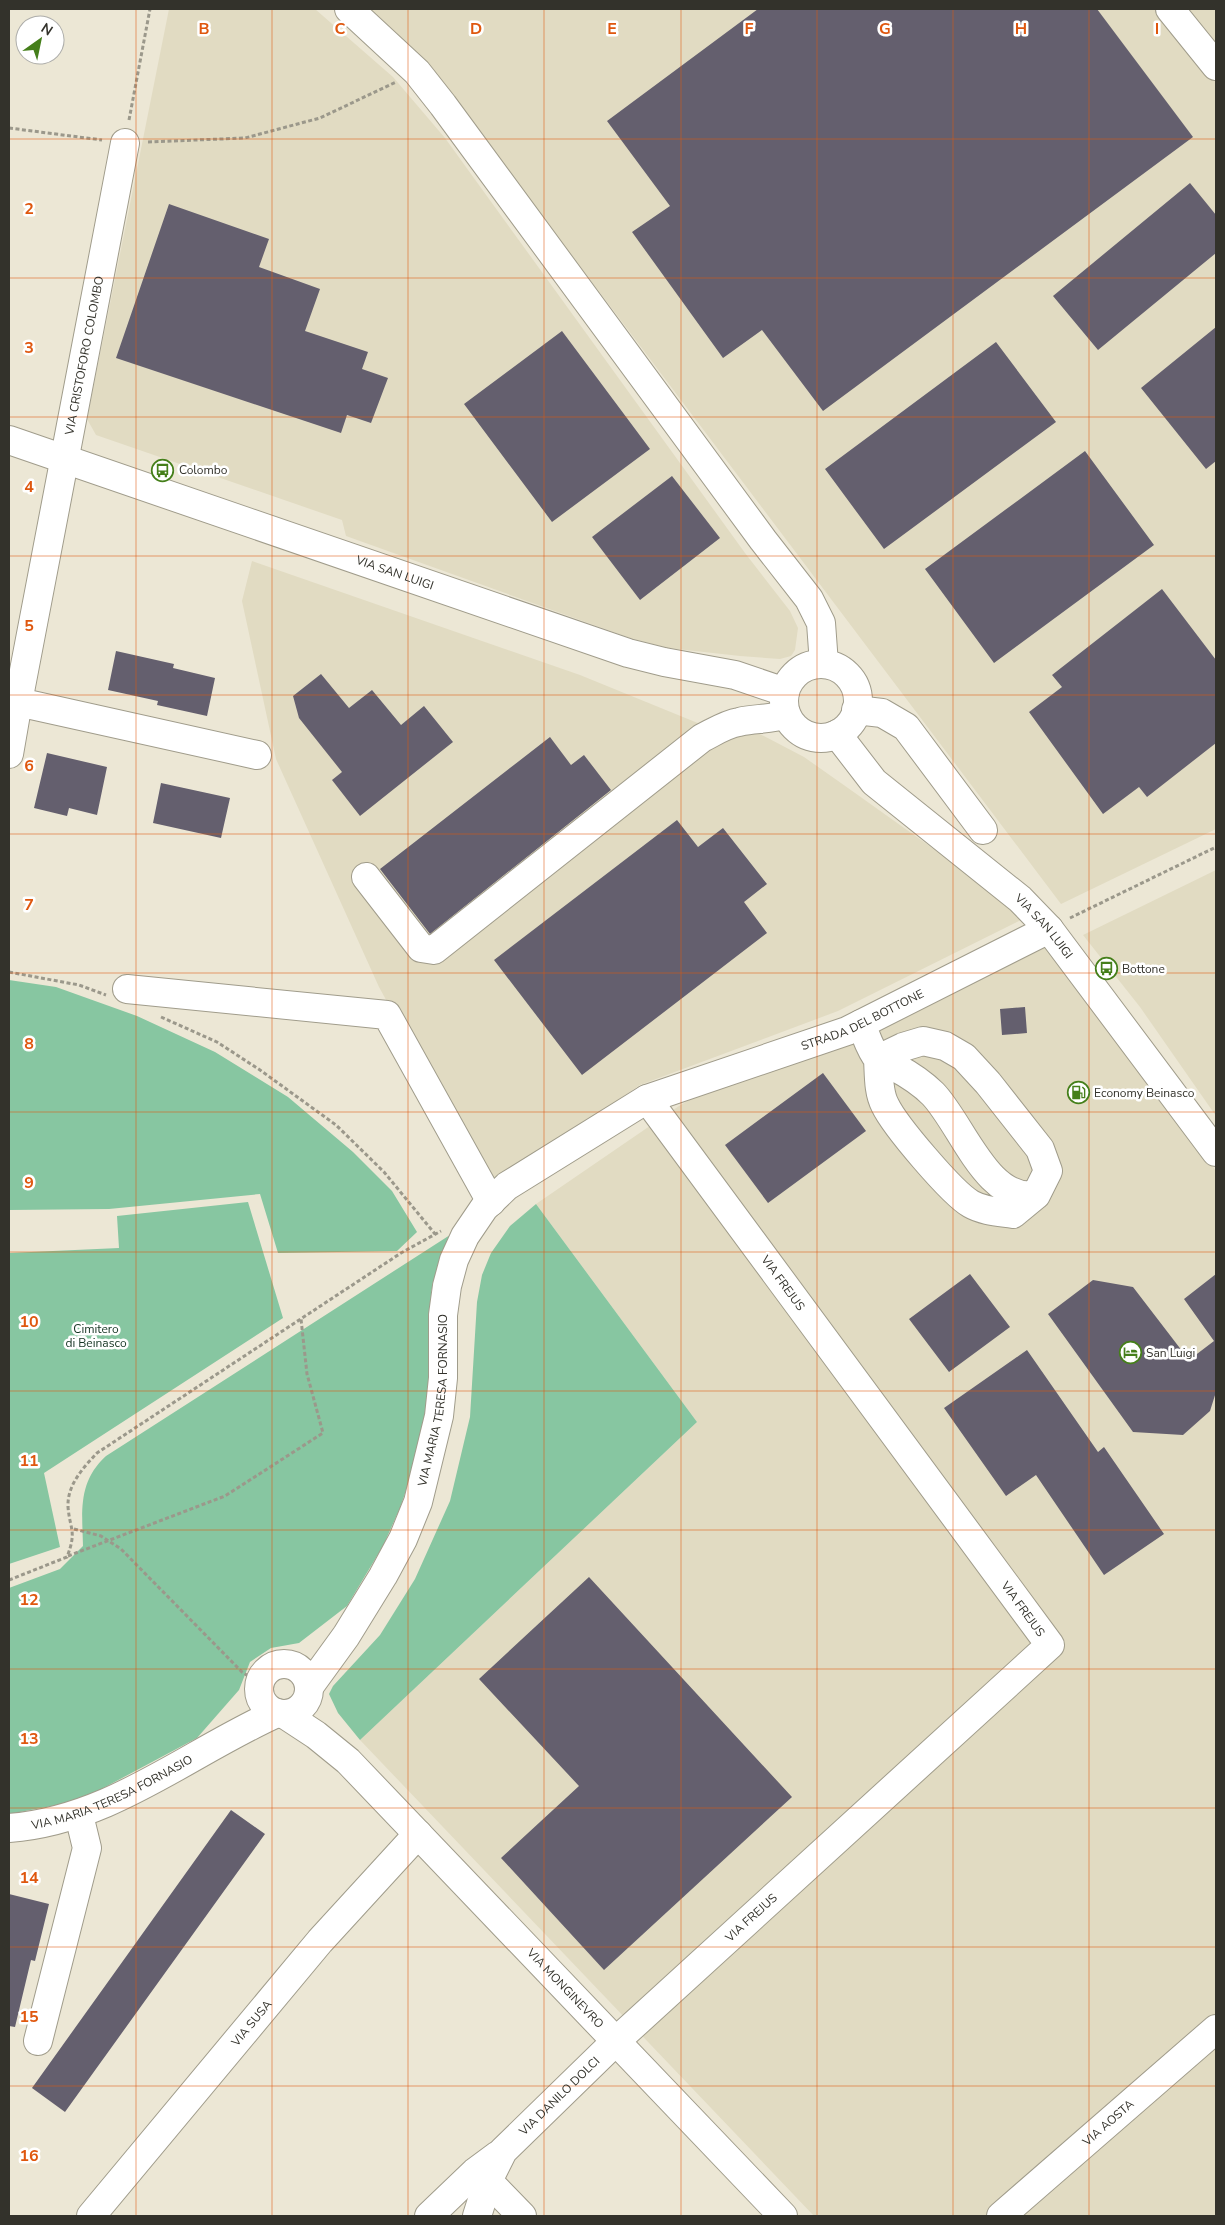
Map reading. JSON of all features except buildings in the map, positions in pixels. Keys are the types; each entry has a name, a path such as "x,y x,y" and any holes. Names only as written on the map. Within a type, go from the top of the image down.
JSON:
{"street":[{"path":"349,9 417,72 477,150 763,540 809,599 821,623 824,664"},
{"path":"1170,9 1216,66"},
{"name":"VIA CRISTOFORO COLOMBO","path":"9,754 13,701 66,459 125,143"},
{"name":"VIA SAN LUIGI","path":"9,440 628,653 734,675 785,703 793,726 806,734 824,738 837,734 874,782 1020,899 1049,928 1216,1152"},
{"path":"366,877 421,948 434,950 659,774 702,738 739,721 772,719 785,703 792,678 808,666 824,664 840,670 852,682 857,695 856,710 848,725 837,734"},
{"path":"13,701 257,755"},
{"path":"856,710 882,713 906,727 983,830"},
{"name":"STRADA DEL BOTTONE","path":"499,1194 648,1100 861,1024 1049,928"},
{"path":"120,993 388,1014 499,1194"},
{"path":"861,1024 878,1060 879,1081 884,1104 902,1132 949,1185 971,1204 1013,1214 1036,1195 1048,1171 1040,1149 988,1083 964,1057 945,1046 923,1041 903,1047 878,1060"},
{"path":"878,1060 901,1071 931,1092 945,1107 986,1172 1016,1194 1024,1197 1036,1195"},
{"name":"VIA FREJUS","path":"616,2041 1050,1645 648,1100"},
{"name":"VIA MARIA TERESA FORNASIO","path":"9,1828 40,1826 79,1815 108,1803 212,1746 280,1714 297,1710 303,1705 309,1690 357,1617 404,1539 425,1476 439,1416 443,1378 443,1315 447,1286 454,1260 465,1236 499,1194"},
{"name":"VIA MARIA TERESA FORNASIO","path":"212,1746 259,1685 266,1670 273,1666 288,1664 320,1646 357,1617"},
{"path":"288,1664 303,1672 309,1690"},
{"path":"259,1685 263,1703 280,1714"},
{"name":"VIA MONGINEVRO","path":"309,1690 322,1719 348,1761"},
{"name":"VIA MONGINEVRO","path":"280,1714 316,1735 348,1761 783,2216"},
{"path":"38,2041 87,1848 79,1815"},
{"name":"VIA SUSA","path":"91,2216 320,1941 418,1834"},
{"name":"VIA AOSTA","path":"1001,2216 1216,2028"},
{"name":"VIA DANILO DOLCI","path":"429,2216 475,2172 503,2151 616,2041"},
{"name":"VIA DANILO DOLCI","path":"477,2216 488,2181 503,2151"},
{"path":"488,2181 522,2216"}],"path":[{"path":"125,143 150,9"},
{"path":"9,128 125,143 245,138 320,118 417,72"},
{"path":"1049,928 1216,847"},
{"path":"9,972 120,993"},
{"path":"155,1014 216,1042 268,1075 336,1125 384,1172 434,1234"},
{"path":"67,1556 74,1529 68,1506 71,1487 79,1473 97,1453 401,1253 443,1230 454,1230 465,1236"},
{"path":"9,1580 107,1540 225,1496 323,1433 307,1374 301,1319"},
{"path":"74,1529 107,1540 121,1549 242,1672 259,1685"}],"shaded area":[{"path":"169,9 315,9 393,77 445,138 745,553 790,611 798,628 795,650 791,656 780,659 740,656 668,648 633,639 346,536 342,520 96,435 87,419"},
{"path":"364,9 1216,9 1216,829 1061,904 469,119"},
{"path":"252,561 580,675 732,737 738,732 758,733 804,757 973,877 1023,919 838,1011 640,1085 489,1188 379,987 276,759 242,601"},
{"path":"1216,870 1216,1116 1140,1007 1083,935"},
{"path":"1046,944 1216,1171 1216,2216 814,2216 360,1740 697,1422 536,1204 701,1093 853,1038 956,991"}],"green space":[{"path":"9,980 56,987 137,1016 215,1052 288,1097 353,1152 392,1191 417,1232 397,1251 278,1253 260,1194 109,1209 9,1210"},
{"name":"Cimitero di Beinasco","path":"248,1202 283,1318 44,1473 60,1547 9,1564 9,1253 119,1248 117,1216"},
{"path":"536,1204 697,1422 360,1740 338,1713 329,1694 333,1686 380,1635 415,1579 450,1501 470,1417 477,1302 482,1275 491,1253 510,1226"},
{"path":"450,1235 433,1282 431,1294 427,1413 414,1467 400,1508 383,1546 347,1606 299,1643 271,1648 250,1662 239,1690 197,1738 79,1801 9,1814 9,1588 60,1569 83,1546 82,1509 84,1497 90,1476 97,1466 106,1456"}],"place":[{"name":"Colombo","path":"163,470"},
{"name":"Bottone","path":"1106,969"},
{"name":"Economy Beinasco","path":"1078,1093"},
{"name":"San Luigi","path":"1130,1353"}]}
